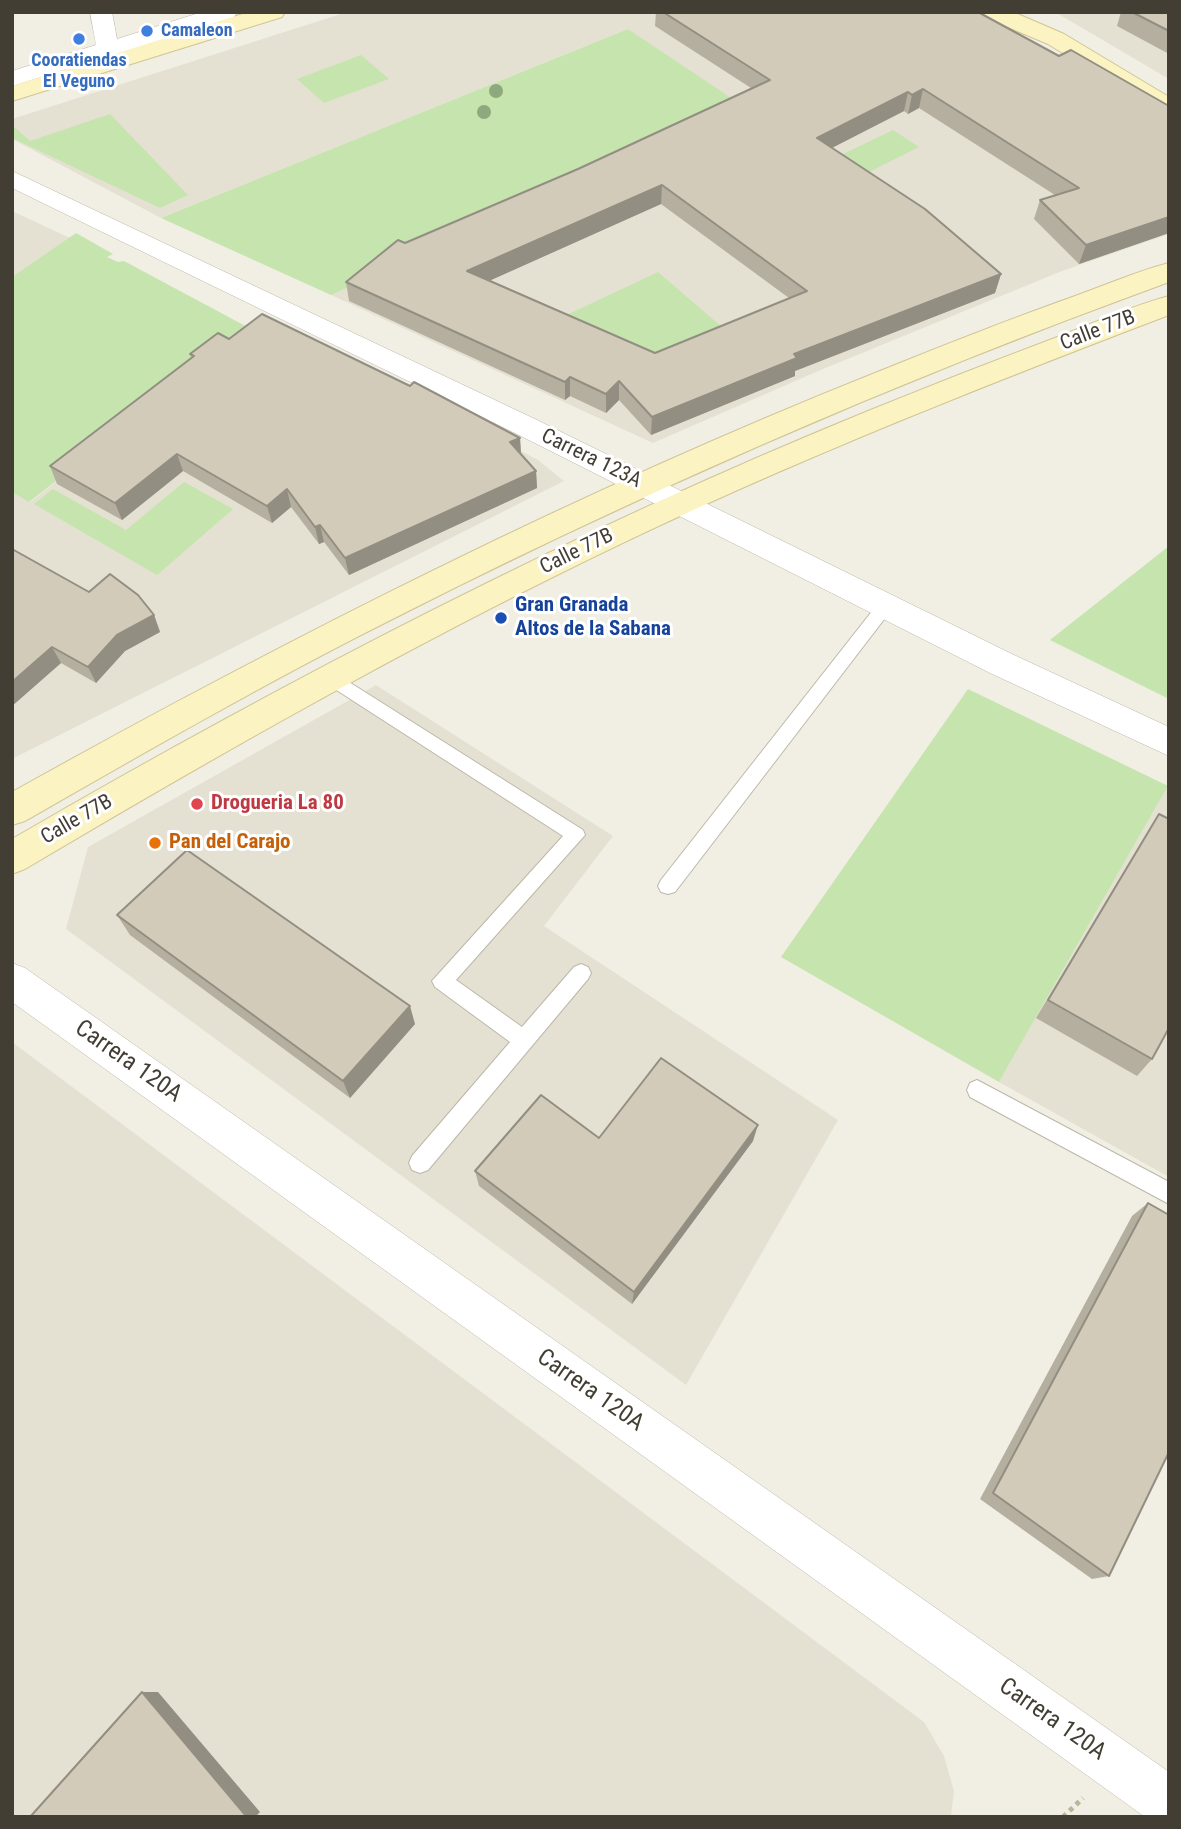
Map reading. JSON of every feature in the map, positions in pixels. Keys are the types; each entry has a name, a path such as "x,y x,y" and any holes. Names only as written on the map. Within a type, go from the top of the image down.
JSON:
{"street":[{"path":"101,12 108,55"},
{"path":"12,94 108,55 219,17 274,12"},
{"path":"992,12 1056,39 1169,108"},
{"path":"12,79 108,55"},
{"name":"Carrera 123A","path":"12,178 682,503 1002,664 1169,742"},
{"name":"Calle 77B","path":"12,810 343,629 562,521 851,393 1006,331 1169,272"},
{"name":"Calle 77B","path":"12,858 330,677 538,571 682,503 900,409 1169,304"},
{"name":"Carrera 120A","path":"12,979 1165,1806"}],"lane":[{"path":"668,886 886,605"},
{"path":"330,677 576,835 442,981 524,1040"},
{"path":"421,1163 581,973"},
{"path":"976,1090 1169,1194"}],"shaded area":[{"path":"347,12 917,12 954,17 1169,127 1169,234 1062,271 823,369 653,443 331,295 748,111 628,29 161,218 12,139 12,119"},
{"path":"1055,12 1169,12 1169,79"},
{"path":"12,211 70,238 12,277"},
{"path":"260,322 411,393 538,460 564,481 12,759 12,492 30,502"},
{"path":"376,685 613,836 544,926 838,1120 686,1385 66,929 88,847"},
{"path":"1169,787 1169,1177 999,1082"},
{"path":"12,1042 924,1722 944,1756 954,1791 951,1817 12,1817"}],"green space":[{"path":"628,29 749,110 331,295 161,218"},
{"path":"361,55 389,79 324,103 297,79"},
{"path":"110,114 188,195 160,208 12,138 12,125 30,141"},
{"path":"893,130 919,147 869,172 843,154"},
{"path":"76,233 113,254 107,257 118,262 124,261 251,329 29,502 12,492 12,277"},
{"path":"658,272 730,334 646,369 554,321"},
{"path":"184,482 233,509 157,575 34,504 53,489 126,530"},
{"path":"1169,546 1169,699 1050,640"},
{"path":"968,689 1168,786 999,1082 781,957"}],"building":[{"path":"663,12 978,12 1059,56 1071,50 1169,106 1169,217 1086,245 1040,200 1079,188 923,89 912,95 908,92 817,138 925,209 1001,274 794,354 797,358 652,417 619,381 606,394 570,377 565,382 346,282 398,240 405,243 578,169 770,80","holes":["662,185 807,291 655,353 467,271"]},
{"path":"1132,12 1169,12 1169,31"},
{"path":"262,314 410,386 414,382 520,438 510,442 536,471 345,558 320,525 315,527 287,489 267,506 177,454 115,503 50,466 194,356 190,354 218,333 229,339"},
{"path":"12,549 89,592 110,574 138,595 154,615 117,635 88,667 52,647 12,682"},
{"path":"1159,814 1169,819 1169,1028 1152,1059 1048,1000"},
{"path":"187,850 410,1006 343,1081 117,915"},
{"path":"661,1058 758,1125 634,1292 475,1171 541,1095 599,1138"},
{"path":"1148,1203 1169,1215 1169,1452 1109,1576 993,1493"},
{"path":"142,1692 247,1817 30,1817"}],"place":[{"name":"Camaleon","path":"147,31"},
{"name":"Cooratiendas El Veguno","path":"79,39"},
{"name":"Gran Granada Altos de la Sabana","path":"501,618"},
{"name":"Drogueria La 80","path":"197,804"},
{"name":"Pan del Carajo","path":"155,843"}]}
